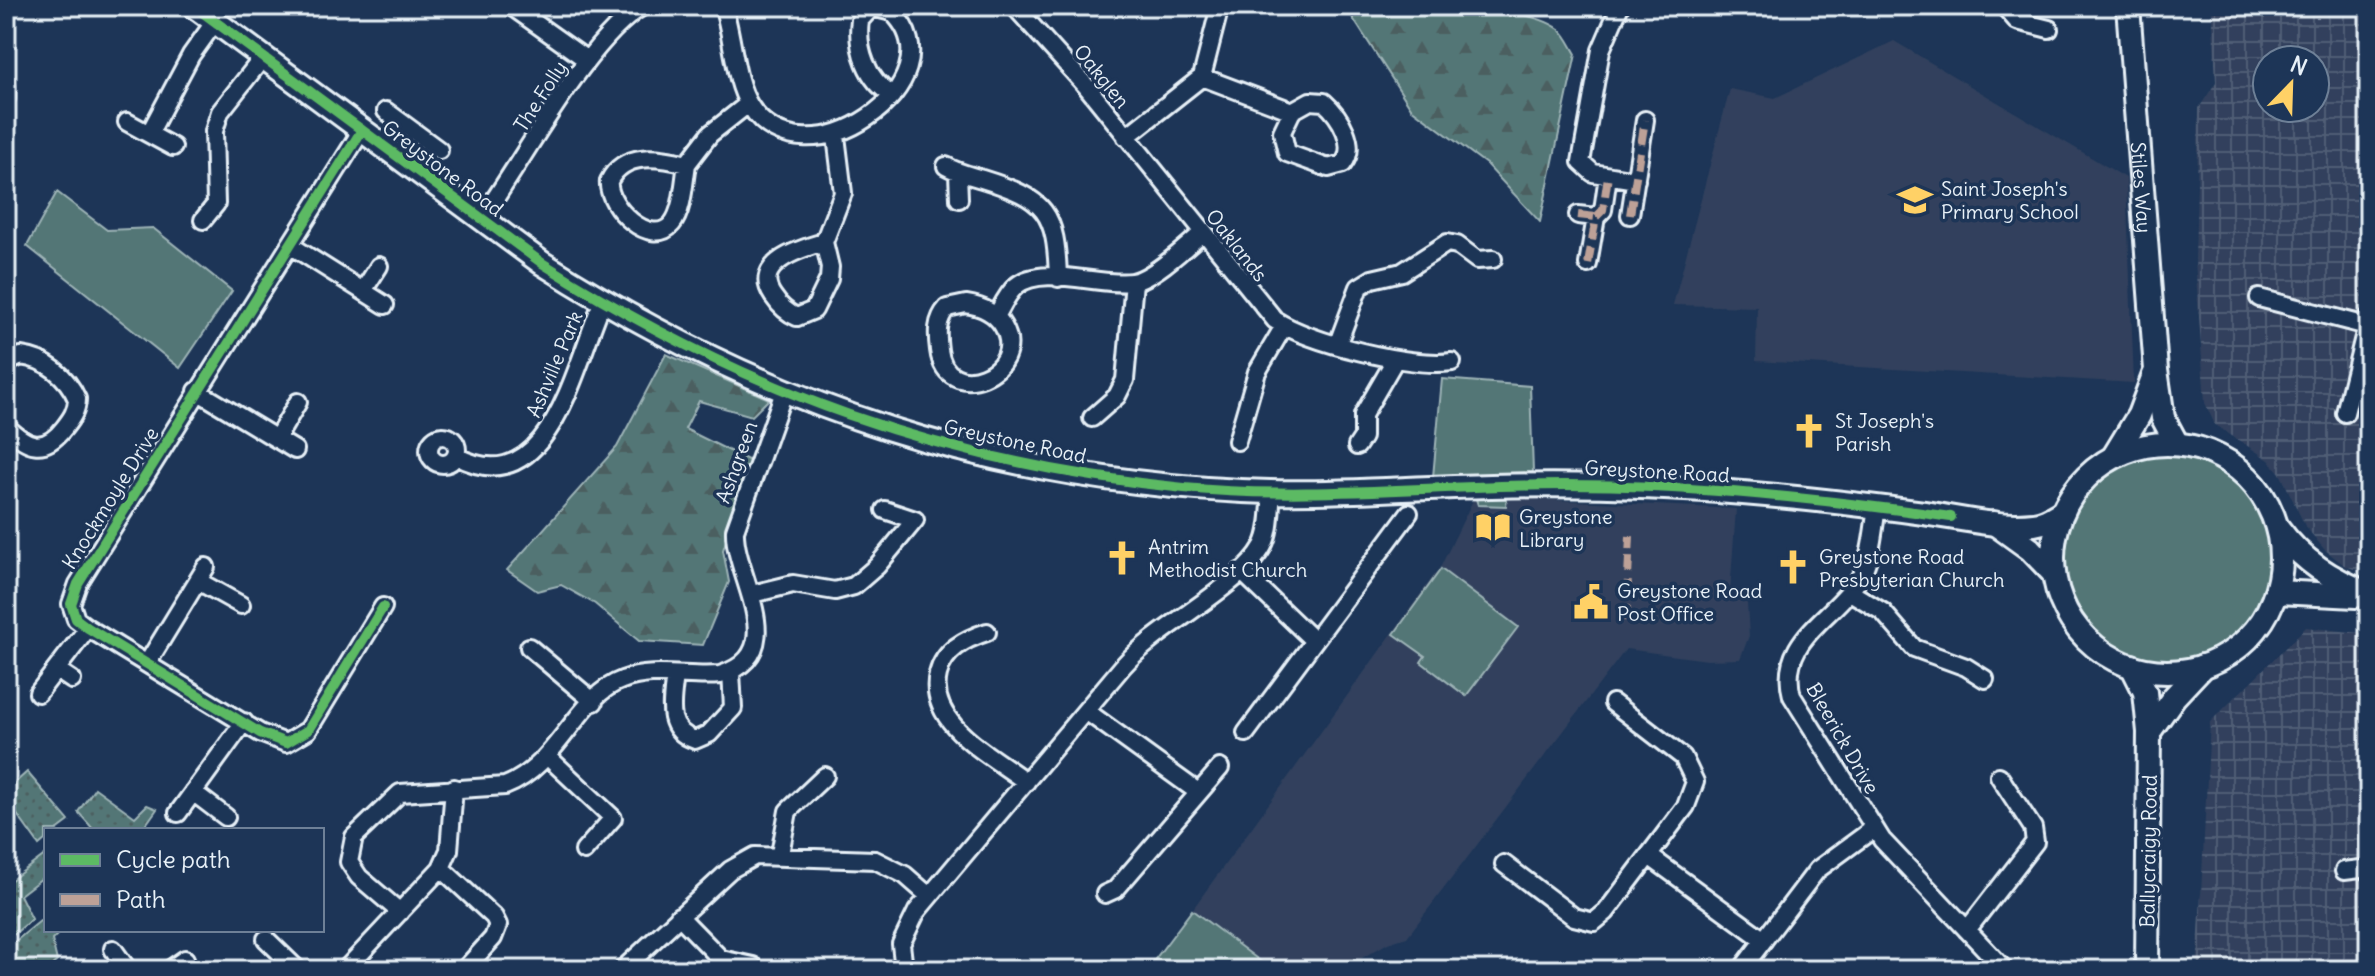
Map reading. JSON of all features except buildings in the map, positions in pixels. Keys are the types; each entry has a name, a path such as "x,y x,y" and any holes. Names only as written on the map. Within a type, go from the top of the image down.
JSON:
{"main road":[{"name":"Greystone Road","path":"194,6 481,219 603,301 697,354 784,392 921,439 1048,470 1188,488 1272,492 1621,485 1877,507 1994,523 2035,524 2046,522 2062,512"},
{"name":"Stiles Way","path":"2128,6 2156,370 2163,418 2177,444"},
{"name":"Stiles Way","path":"2114,456 2139,415 2156,370"},
{"path":"2177,444 2204,450 2229,462 2250,479 2266,501 2277,527 2281,560 2276,592 2253,633 2230,653 2204,666 2168,671 2132,666 2108,655 2086,638 2065,609 2054,574 2053,543 2062,512 2093,471 2114,456 2145,445 2177,444"},
{"name":"Greystone Road","path":"1994,523 2030,549 2054,574"},
{"path":"2277,527 2314,566 2369,596"},
{"path":"2276,592 2369,596"},
{"name":"Ballycraigy Road","path":"2132,666 2145,692 2149,732 2147,970"},
{"path":"2149,732 2174,697 2204,666"}],"street":[{"path":"511,6 587,60"},
{"name":"The Folly","path":"481,219 587,60 621,22 643,6"},
{"path":"723,6 748,104 757,116 786,132 836,136 875,113 892,95 908,64 907,34 892,12 872,7 860,20 862,50 873,80 892,95"},
{"name":"Oakglen","path":"1014,6 1087,87 1164,185"},
{"path":"1220,6 1202,77 1292,111 1310,101 1324,102 1350,145 1343,164 1328,168 1287,153 1282,132 1292,111"},
{"path":"1620,6 1601,50 1581,159 1589,172 1636,180"},
{"path":"2004,6 2014,28 2049,29"},
{"path":"149,134 191,55 216,20"},
{"path":"203,220 216,204 214,131 220,112 264,56"},
{"name":"Oakglen","path":"1126,137 1202,77"},
{"path":"6,87 6,98"},
{"path":"687,164 650,158 625,163 609,181 611,199 625,217 642,228 657,231 667,228 676,215 687,164 704,140 748,104"},
{"path":"386,111 439,150"},
{"path":"1630,215 1645,120"},
{"path":"127,122 173,147"},
{"name":"Knockmoyle Drive","path":"88,628 74,615 72,597 197,391 362,130"},
{"path":"397,155 413,131"},
{"path":"824,242 780,260 767,275 767,287 776,301 797,317 814,310 827,289 830,267 824,242 843,193 836,136"},
{"path":"959,199 952,170 1005,186 1046,213 1056,233 1058,278"},
{"path":"1588,264 1596,217 1603,210 1608,176"},
{"name":"Oaklands","path":"1164,185 1265,312 1284,326 1395,360 1424,365 1452,362"},
{"path":"1578,215 1596,217"},
{"path":"996,317 1022,282 1058,278 1134,282 1167,262 1202,233"},
{"path":"1338,343 1359,287 1372,279 1402,272 1445,236 1477,260 1493,259"},
{"path":"290,245 385,305"},
{"path":"363,291 379,266"},
{"path":"1093,409 1117,396 1126,376 1134,282"},
{"path":"2259,298 2368,321 2345,413"},
{"name":"Ashville Park","path":"456,456 482,467 505,467 520,460 543,439 555,420 603,301"},
{"path":"966,304 996,317 1008,339 1003,362 972,380 950,376 941,362 938,347 937,328 944,311 954,305 966,304"},
{"path":"1237,442 1257,372 1284,326"},
{"path":"6,363 21,356 40,362 63,377 77,399 69,421 48,444 39,446 23,442 6,426"},
{"path":"1365,442 1363,415 1395,360"},
{"path":"197,391 295,450"},
{"name":"Ashgreen","path":"731,672 748,657 758,625 752,594 736,545 735,530 784,392"},
{"path":"277,438 298,402"},
{"path":"918,970 904,965 904,934 929,896 1144,644 1241,571 1265,540 1272,492"},
{"name":"Bleerick Drive","path":"1877,507 1867,562 1850,592 1802,639 1792,657 1789,684 1805,722 1873,829 2005,970"},
{"path":"752,594 793,584 835,591 854,586 877,566 915,520 885,510"},
{"path":"1246,733 1409,513"},
{"path":"1241,571 1313,640"},
{"path":"148,662 202,574 241,605"},
{"path":"1850,592 1883,612 1914,648 1966,667 1985,679"},
{"path":"38,693 88,628 276,741 286,743 301,737 383,607"},
{"path":"987,632 961,643 947,656 937,679 937,700 949,721 1026,782"},
{"path":"529,647 594,702"},
{"path":"57,670 72,680"},
{"path":"400,912 349,862 352,842 400,793 505,786 527,776 594,702 614,683 625,679 675,675 711,676 731,672 733,708 709,734 695,740 678,732 672,720 675,675"},
{"path":"1504,864 1574,917 1592,923 1606,912 1690,799 1694,775 1675,750 1613,703"},
{"path":"1086,711 1198,792"},
{"path":"178,813 244,722"},
{"path":"547,756 613,818 584,851"},
{"path":"1105,894 1116,889 1220,768"},
{"path":"1967,930 2035,842 2033,828 1999,776"},
{"path":"780,854 788,811 822,787"},
{"path":"345,970 441,868 449,850 454,788"},
{"path":"193,792 226,817"},
{"path":"1741,970 1817,870 1873,829"},
{"path":"622,970 742,861 755,856 780,854 875,860 905,875 929,896"},
{"path":"1649,856 1764,940"},
{"path":"441,868 494,917 498,925 493,938 464,970"},
{"path":"2344,871 2369,868"},
{"path":"679,916 721,959 753,966"},
{"path":"266,939 298,970"},
{"path":"113,949 128,970"},
{"path":"169,970 185,959"}],"shaded area":[{"path":"2212,6 2369,6 2369,574 2345,566 2324,549 2305,526 2280,473 2269,460 2215,425 2205,403 2195,260 2199,108 2216,82"},
{"name":"Saint Joseph's Primary School","path":"1894,41 2126,178 2134,383 1756,361 1757,307 1673,305 1730,89 1775,98"},
{"path":"1475,496 1736,509 1730,593 1747,603 1749,636 1740,659 1707,660 1626,649 1407,937 1388,943 1341,970 1272,970 1192,910 1441,566"},
{"path":"2306,627 2369,634 2369,970 2197,970 2210,722"}],"green space":[{"path":"1345,6 1487,9 1540,20 1562,31 1576,54 1540,222 1486,164 1411,108"},
{"path":"57,192 107,230 153,228 232,291 180,368 27,246"},
{"path":"666,354 769,399 752,416 699,401 685,429 752,462 723,550 729,582 703,645 639,641 595,604 561,585 537,591 507,570 617,447"},
{"path":"1442,379 1530,386 1533,472 1433,477"},
{"path":"2167,452 2207,460 2241,483 2264,517 2272,557 2264,597 2241,631 2207,654 2167,662 2127,654 2093,631 2070,597 2062,557 2070,517 2093,483 2127,460"},
{"path":"1475,496 1507,497 1506,506 1478,505"},
{"path":"1441,569 1518,627 1466,696 1421,662 1425,656 1394,634"},
{"path":"27,772 69,821 60,828 44,828 44,841 39,845 6,799 6,791"},
{"path":"95,788 135,817 147,805 157,809 143,828 92,828 78,812"},
{"path":"44,856 44,877 20,895 32,919 6,941 6,884"},
{"path":"1192,910 1272,970 1147,970"},
{"path":"44,918 44,932 60,932 52,940 57,961 46,970 6,970 6,949"}],"marked path":[{"path":"1630,215 1645,120"},
{"path":"1588,264 1596,217 1603,210 1608,176"},
{"path":"1578,215 1596,217"},
{"path":"1626,621 1630,536"}],"cycle path":[{"path":"194,6 542,263 618,309 771,385 849,415 929,440 1011,461 1096,477 1184,488 1279,493 1564,485 1661,487 1807,499 1951,517"},
{"path":"362,130 78,584 71,604 76,619 88,628 260,733 286,743 308,730 383,607"}],"place":[{"name":"Saint Joseph's Primary School","path":"1915,200"},
{"name":"St Joseph's Parish","path":"1809,431"},
{"name":"Greystone Library","path":"1493,527"},
{"name":"Antrim Methodist Church","path":"1122,558"},
{"name":"Greystone Road Presbyterian Church","path":"1793,567"},
{"name":"Greystone Road Post Office","path":"1591,602"}]}
